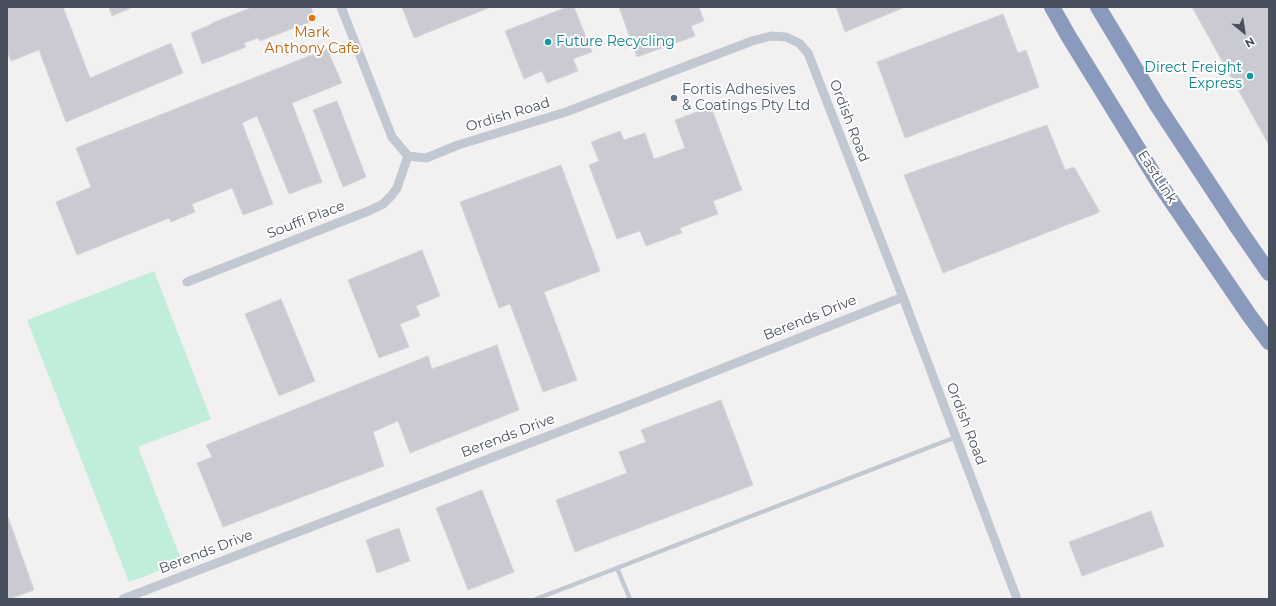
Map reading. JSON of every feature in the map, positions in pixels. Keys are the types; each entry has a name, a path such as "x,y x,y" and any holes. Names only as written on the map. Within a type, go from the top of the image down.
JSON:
{"highway":[{"name":"EastLink","path":"1052,7 1159,183 1269,342"},
{"path":"1098,7 1157,105 1269,273"}],"street":[{"path":"341,7 392,137 408,156"},
{"name":"Ordish Road","path":"408,156 426,158 458,145 566,112 752,41 771,36 786,37 799,43 808,53 1017,599"},
{"name":"Souffi Place","path":"187,282 383,204 397,188 408,156"},
{"name":"Berends Drive","path":"123,599 643,400 902,297"}],"lane":[{"path":"536,599 956,437"},
{"path":"617,568 630,599"}],"green space":[{"path":"154,271 211,419 138,447 182,562 129,582 27,320"}],"building":[{"path":"7,7 63,7 90,78 171,43 183,73 66,122 39,50 11,61 7,51"},
{"path":"109,7 133,7 112,16"},
{"path":"253,7 311,7 315,20 260,41 258,38 244,43 246,47 202,64 191,33"},
{"path":"402,7 491,7 414,38"},
{"name":"Future Recycling","path":"567,7 574,7 592,52 573,59 578,71 547,83 542,71 524,79 505,31"},
{"path":"619,7 699,7 704,21 691,26 695,36 637,57"},
{"path":"836,7 905,7 845,32"},
{"name":"Direct Freight Express","path":"1192,7 1269,7 1269,145"},
{"path":"1003,14 1018,53 1026,50 1039,87 905,138 877,62"},
{"path":"327,49 342,83 292,103 322,182 289,194 257,116 242,123 273,204 243,215 232,188 192,204 195,212 171,222 169,218 77,255 56,202 91,187 76,148"},
{"path":"337,101 366,177 343,187 313,110"},
{"path":"711,107 742,190 713,201 718,214 680,228 682,233 646,246 640,231 617,239 589,165 599,161 591,142 620,131 624,140 645,133 654,159 685,148 675,120"},
{"path":"1047,125 1065,170 1074,167 1100,212 943,273 904,175"},
{"path":"561,165 600,271 544,292 577,380 543,392 510,304 499,308 460,202"},
{"path":"422,250 440,296 416,306 420,316 400,324 409,347 379,358 348,280"},
{"path":"281,299 315,381 279,396 245,314"},
{"path":"497,345 519,410 410,453 398,421 373,432 384,466 223,527 197,463 212,457 206,445 428,356 432,369"},
{"path":"721,400 753,485 575,552 556,500 627,473 619,452 646,442 641,430"},
{"path":"482,490 514,572 468,590 436,508"},
{"path":"1151,511 1164,546 1082,576 1069,542"},
{"path":"7,517 34,590 9,599 7,599"},
{"path":"399,528 410,561 377,573 366,540"}],"place":[{"name":"Mark Anthony Cafe","path":"312,18"},
{"name":"Future Recycling","path":"548,42"},
{"name":"Direct Freight Express","path":"1250,76"},
{"name":"Fortis Adhesives & Coatings Pty Ltd","path":"674,98"}]}
